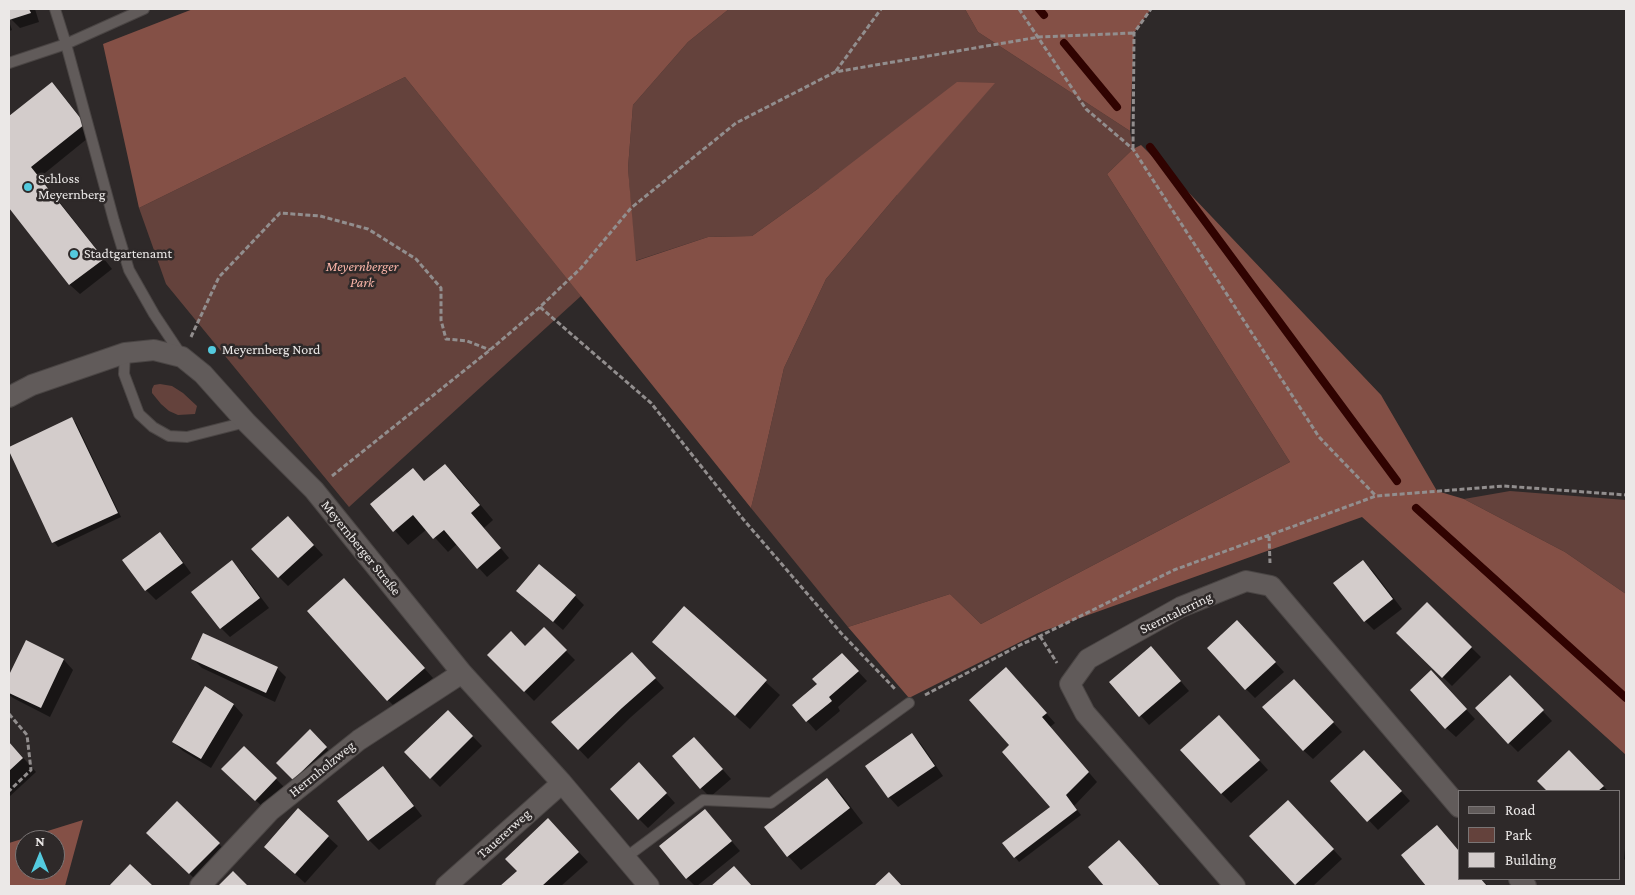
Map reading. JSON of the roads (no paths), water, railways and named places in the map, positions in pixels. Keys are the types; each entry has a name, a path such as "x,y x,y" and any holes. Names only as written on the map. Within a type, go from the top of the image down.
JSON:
{"street":[{"name":"Meyernberger Straße","path":"9,397 32,385 125,353 154,350 182,357 203,374 246,422 314,490 462,673 562,783 649,886"},
{"name":"Sterntalerring","path":"1235,886 1084,713 1070,684 1088,659 1182,607 1246,581 1271,586 1458,806"},
{"name":"Herrnholzweg","path":"200,886 270,811 359,740 462,673"},
{"name":"Tauererweg","path":"446,886 562,783"}],"lane":[{"path":"56,9 129,270 154,314 182,357"},
{"path":"9,64 66,44 144,9"},
{"path":"125,353 124,374 139,414 169,436 187,437 246,422"},
{"path":"625,858 703,800 770,802 909,703"}],"waterway":[{"path":"1039,9 1044,15"},
{"path":"1064,43 1117,107"},
{"path":"1150,147 1397,481"},
{"path":"1416,508 1626,698"}],"place":[{"name":"Schloss Meyernberg","path":"28,187"},
{"name":"Stadtgartenamt","path":"74,254"},
{"name":"Meyernberg Nord","path":"212,350"}],"park label":[{"name":"Meyernberger Park","path":"362,276"}]}
